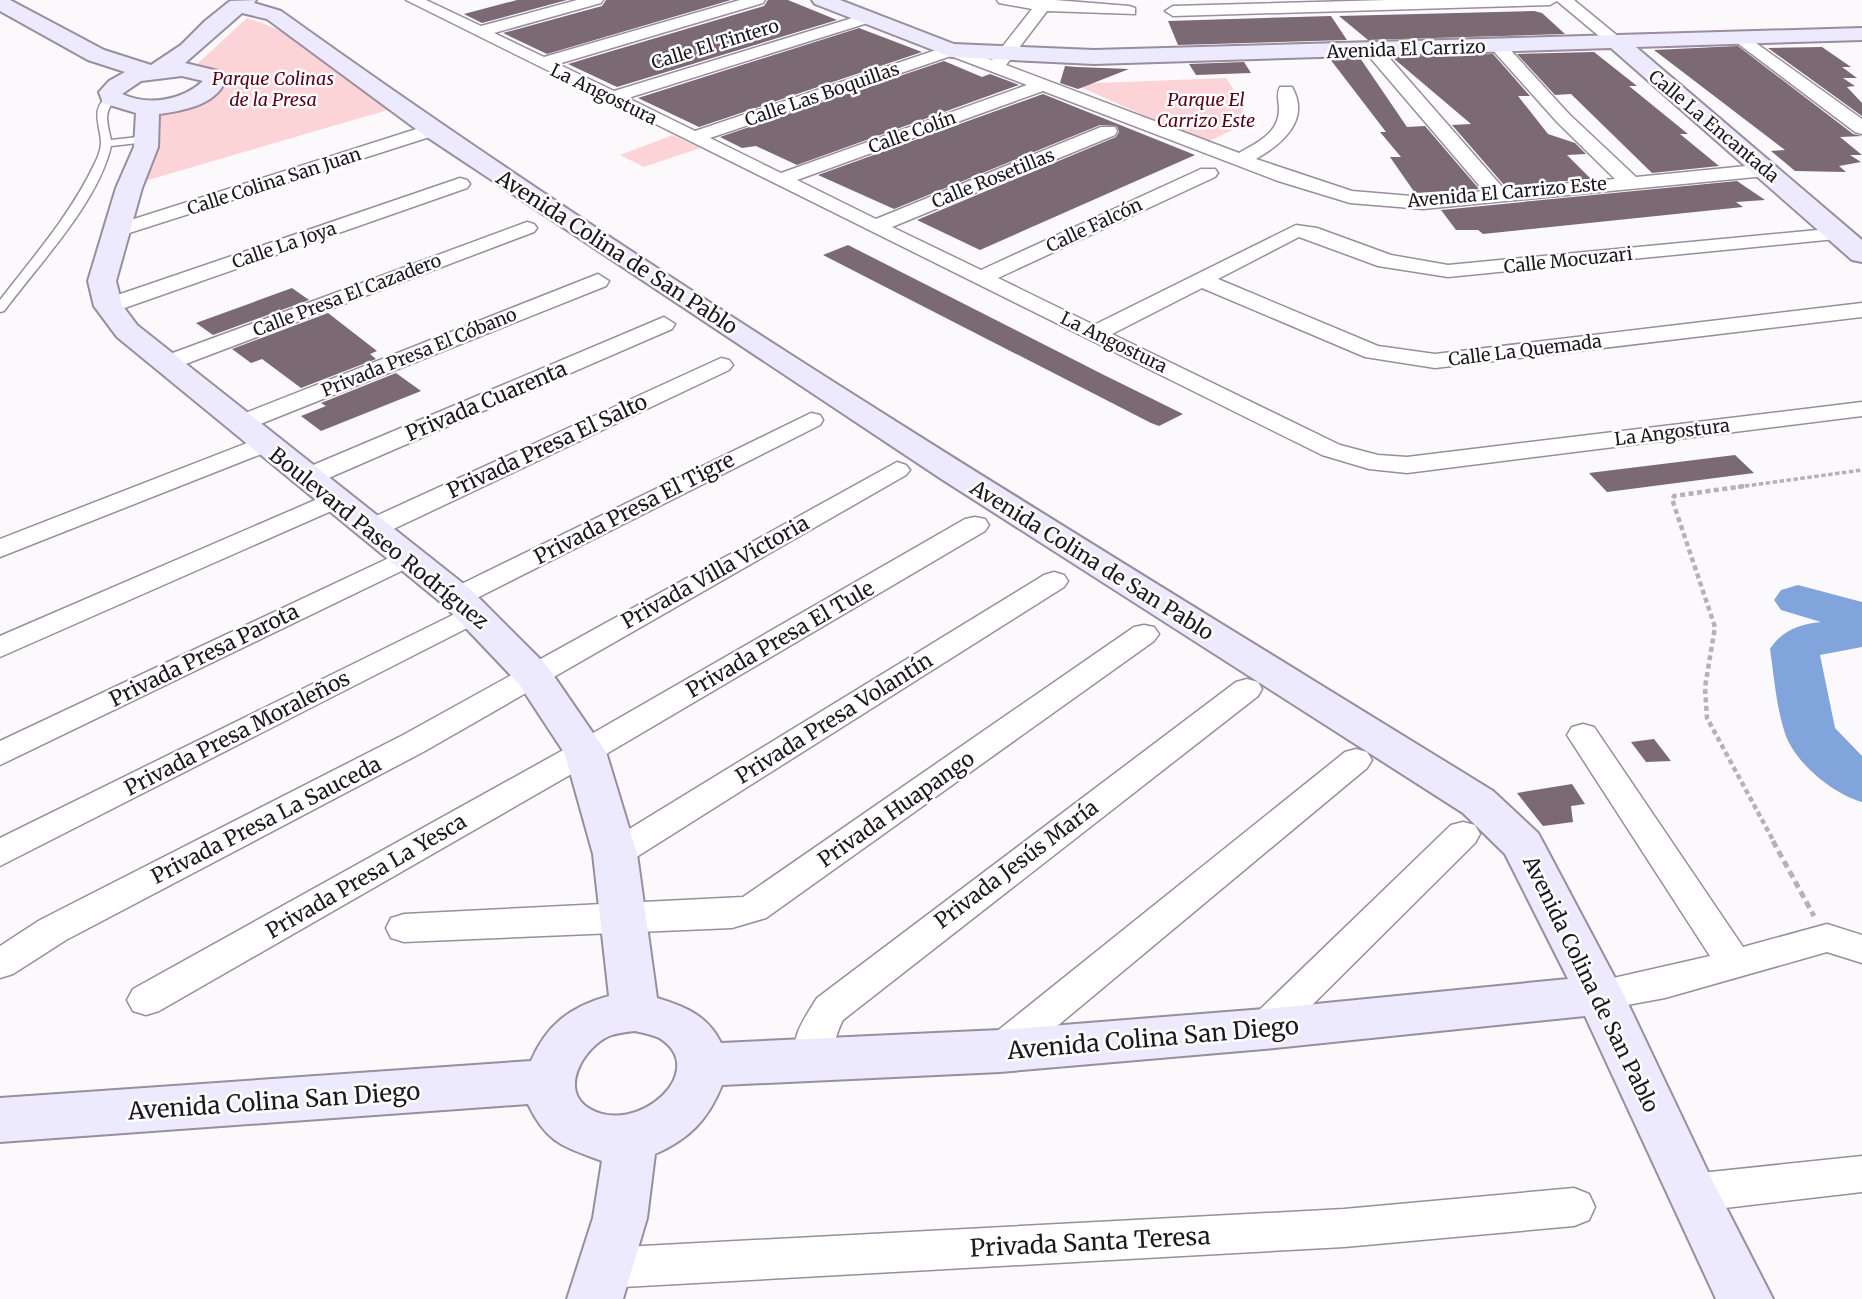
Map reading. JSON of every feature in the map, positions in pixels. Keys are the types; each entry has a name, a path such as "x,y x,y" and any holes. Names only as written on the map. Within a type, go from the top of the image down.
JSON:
{"street":[{"path":"480,32 595,0"},
{"path":"541,62 757,0"},
{"path":"822,0 951,50"},
{"path":"1005,0 1129,10"},
{"path":"1173,11 1550,0"},
{"name":"Calle La Encantada","path":"1564,0 1617,42 1862,254"},
{"name":"La Angostura","path":"421,1 693,138 878,225 1331,450 1384,466 1421,464 1862,409"},
{"path":"96,55 124,105 150,97 190,70 249,3"},
{"path":"108,306 102,281 150,97 189,50 249,3"},
{"name":"Avenida Colina de San Pablo","path":"249,3 274,15 432,130 1010,508 1478,802 1522,844 1600,995 1691,1193 1745,1299"},
{"path":"1000,60 1044,3"},
{"path":"1,5 96,55 150,97"},
{"name":"Calle El Tintero","path":"614,97 868,18"},
{"name":"Avenida El Carrizo","path":"951,50 1000,60 1860,35"},
{"path":"1742,38 1862,128"},
{"path":"1496,46 1563,118 1629,181"},
{"name":"Calle Las Boquillas","path":"693,138 951,50"},
{"path":"1373,50 1498,195"},
{"name":"Avenida El Carrizo Este","path":"1000,60 1043,85 1241,160 1350,197 1423,203 1629,181 1766,170"},
{"path":"115,91 188,100 212,86 214,80 210,76 190,70"},
{"name":"Calle Colín","path":"782,179 1043,85"},
{"path":"1241,160 1272,141 1289,124 1290,108 1286,91"},
{"name":"Calle Colina San Juan","path":"116,231 432,130"},
{"name":"Calle Rosetillas","path":"878,225 1108,131"},
{"name":"Calle Falcón","path":"980,278 1208,173"},
{"name":"Calle La Joya","path":"108,306 460,184"},
{"name":"Calle Presa El Cazadero","path":"167,363 527,228"},
{"name":"Calle Mocuzari","path":"1202,280 1296,231 1303,231 1386,261 1448,271 1839,234"},
{"path":"1096,333 1202,280"},
{"name":"Calle La Quemada","path":"1202,280 1373,352 1435,361 1862,310"},
{"name":"Privada Presa El Cóbano","path":"0,549 598,281"},
{"name":"Boulevard Paseo Rodríguez","path":"108,306 127,331 466,605 533,675 585,752 615,854 635,1011"},
{"name":"Privada Cuarenta","path":"307,478 664,324"},
{"name":"Privada Presa El Salto","path":"373,528 721,365"},
{"name":"Privada Presa El Tigre","path":"466,605 811,420"},
{"name":"Privada Villa Victoria","path":"533,675 897,470"},
{"path":"0,647 336,499"},
{"name":"Privada Presa El Tule","path":"585,752 975,525"},
{"name":"Privada Presa Parota","path":"0,754 408,557"},
{"name":"Privada Presa Volantín","path":"615,854 1054,581"},
{"name":"Privada Presa Moraleños","path":"0,853 466,605"},
{"name":"Privada Huapango","path":"404,928 732,914 754,908 1144,634"},
{"name":"Privada Presa La Sauceda","path":"0,964 53,930 402,749 533,675"},
{"name":"Privada Jesús María","path":"812,1058 816,1032 830,1009 1247,689"},
{"path":"1583,735 1735,964"},
{"name":"Privada Presa La Yesca","path":"146,1000 585,752"},
{"path":"1000,1051 1356,760"},
{"path":"1264,1029 1463,834"},
{"path":"1600,995 1665,984 1827,938 1862,948"},
{"name":"Avenida Colina San Diego","path":"704,1065 1000,1051 1264,1029 1600,995"},
{"path":"635,1011 662,1014 684,1026 698,1044 704,1065 699,1089 684,1112 660,1129 631,1139 605,1139 582,1133 563,1119 552,1101 549,1081 554,1060 567,1041 586,1025 608,1015 635,1011"},
{"name":"Avenida Colina San Diego","path":"0,1120 549,1081"},
{"path":"600,1284 620,1218 631,1139"},
{"path":"1691,1193 1862,1174"},
{"name":"Privada Santa Teresa","path":"600,1284 1344,1228 1574,1206"}],"lane":[{"path":"106,144 99,121 101,108 115,91"},
{"path":"0,308 78,204 106,144 150,97"}],"path":[{"path":"1827,938 1793,883 1707,718 1705,687 1715,627 1672,499 1674,496 1862,470"}],"green space":[{"name":"Parque Colinas de la Presa","path":"247,18 307,44 405,105 131,185 161,103 220,84 220,71 196,65"},
{"name":"Parque El Carrizo Este","path":"1226,78 1244,105 1239,127 1205,143 1074,84"},
{"path":"673,135 700,148 644,167 620,155"}],"building":[{"path":"517,0 567,0 482,23 464,14"},
{"path":"606,0 731,0 547,54 503,33 602,6"},
{"path":"768,0 788,0 837,20 617,87 568,64 764,6"},
{"path":"1534,11 1542,13 1565,34 1368,40 1339,16"},
{"path":"1331,16 1347,40 1178,45 1168,21"},
{"path":"859,28 922,52 699,127 638,98"},
{"path":"1738,46 1853,134 1862,136 1840,137 1862,155 1850,155 1861,162 1839,166 1846,172 1795,171 1771,151 1785,150 1654,50"},
{"path":"1822,47 1851,67 1842,67 1857,78 1843,78 1855,86 1847,87 1862,103 1862,116 1768,48"},
{"path":"1594,52 1637,86 1629,86 1688,134 1680,134 1719,166 1652,173 1571,94 1555,95 1517,54"},
{"path":"1493,54 1530,96 1518,96 1548,134 1575,143 1586,154 1567,155 1591,179 1505,186 1452,125 1471,124 1392,57"},
{"path":"1360,58 1407,127 1425,126 1479,189 1415,193 1390,157 1401,157 1380,132 1386,132 1330,59"},
{"path":"944,61 982,77 990,74 1019,85 797,165 756,146 742,148 720,137"},
{"path":"1244,62 1251,73 1196,75 1189,64"},
{"path":"1065,66 1129,69 1078,89 1060,83"},
{"path":"1043,94 1195,155 980,250 917,220 1116,137 1119,132 1117,126 1100,125 894,209 818,175"},
{"path":"1737,181 1765,200 1736,202 1743,207 1483,234 1478,230 1456,230 1441,210"},
{"path":"848,245 1183,414 1159,426 1151,423 823,255"},
{"path":"292,288 309,300 213,335 196,323"},
{"path":"328,313 377,351 370,354 376,359 301,388 262,359 251,363 232,349"},
{"path":"396,373 421,391 321,431 301,416 326,406 321,403"},
{"path":"1735,455 1754,473 1607,492 1589,473"},
{"path":"1654,739 1671,761 1646,762 1631,742"},
{"path":"1572,784 1585,804 1571,806 1573,822 1543,826 1517,793"}],"waterway":[{"path":"1798,600 1849,614 1861,626 1851,634 1812,638 1794,649 1810,733 1833,761 1862,783"}]}
